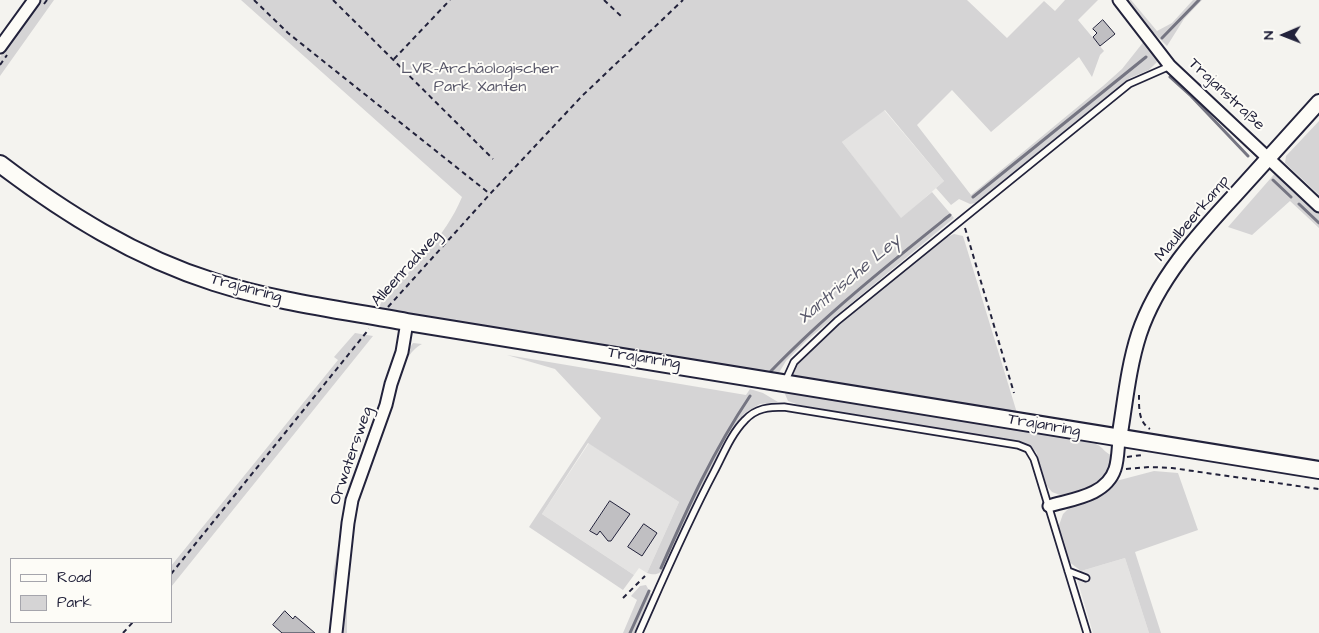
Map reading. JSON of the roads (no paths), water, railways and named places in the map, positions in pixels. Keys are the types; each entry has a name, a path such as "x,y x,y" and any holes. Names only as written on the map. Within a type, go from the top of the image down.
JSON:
{"main road":[{"name":"Trajanring","path":"0,164 83,222 160,262 214,282 263,295 407,322 1319,470"}],"street":[{"path":"0,47 34,0"},
{"name":"Trajanstraße","path":"1120,0 1170,66 1319,206"},
{"name":"Maulbeerkamp","path":"1120,438 1128,379 1139,334 1167,278 1188,248 1319,102"},
{"name":"Orwatersweg","path":"336,633 352,500 386,405 402,352 407,322"},
{"path":"1049,506 1091,494 1107,482 1114,471 1120,438"}],"lane":[{"path":"785,382 794,362 816,340 880,285 963,220 1129,84 1170,66"},
{"path":"639,633 696,506 730,442 745,420 761,409 784,406 1028,449 1034,459 1087,633"},
{"path":"1068,571 1086,578"}],"waterway":[{"name":"Xantrische Ley","path":"1162,38 1199,0"},
{"name":"Xantrische Ley","path":"973,197 1146,57"},
{"path":"1170,77 1191,96 1248,156"},
{"path":"1273,180 1291,197"},
{"path":"1299,204 1319,223"},
{"name":"Xantrische Ley","path":"771,371 836,310 950,215"},
{"name":"Xantrische Ley","path":"661,568 691,501 724,438 750,396"},
{"name":"Xantrische Ley","path":"630,633 649,591"}],"park label":[{"name":"LVR-Archäologischer Park Xanten","path":"480,79"}]}
